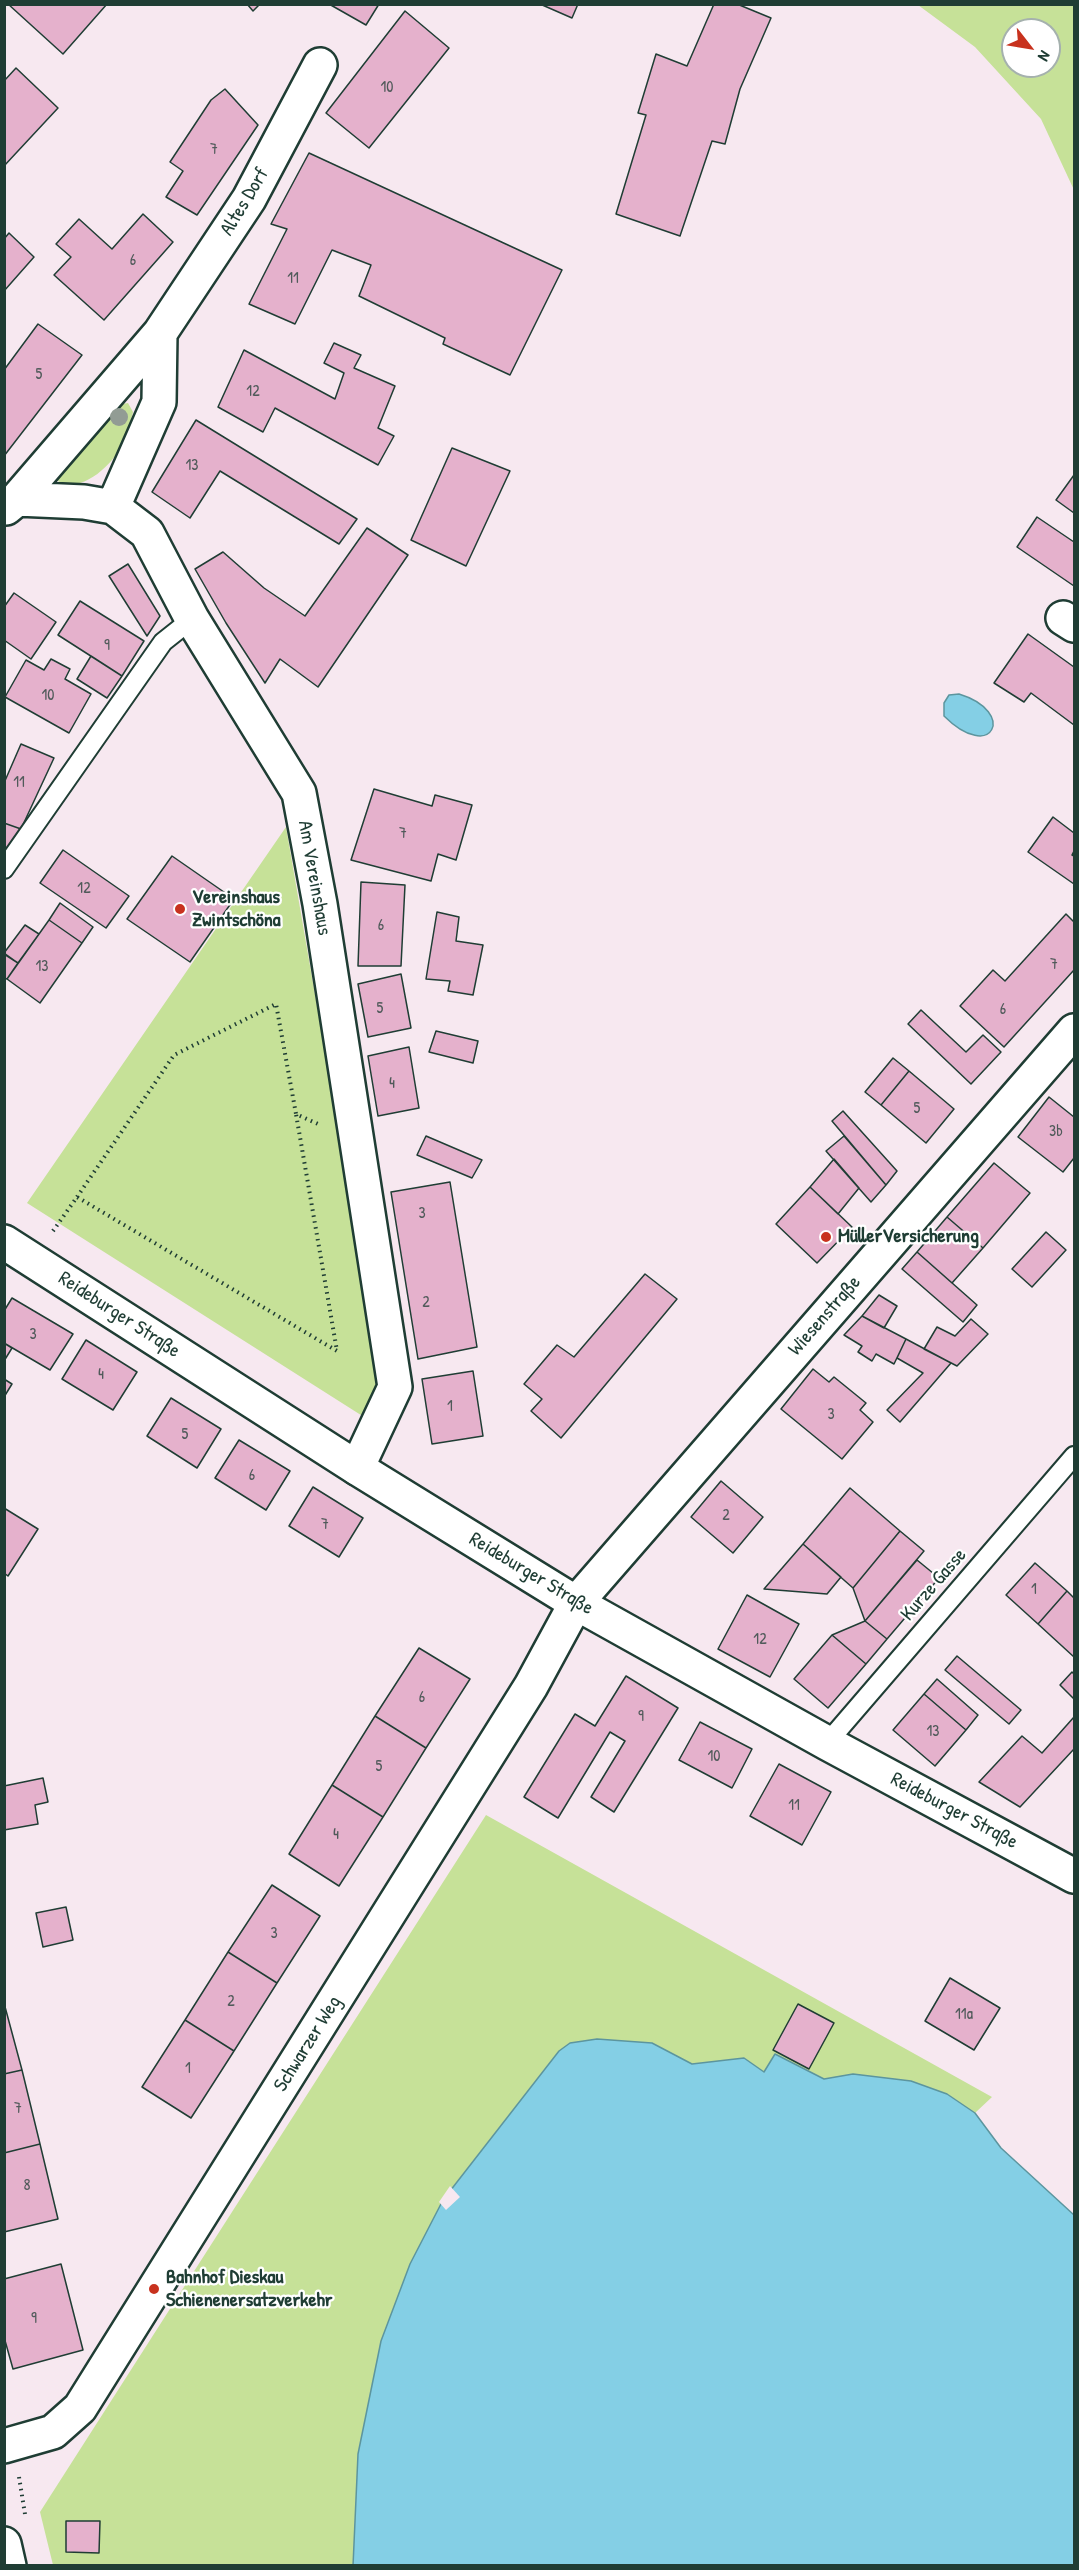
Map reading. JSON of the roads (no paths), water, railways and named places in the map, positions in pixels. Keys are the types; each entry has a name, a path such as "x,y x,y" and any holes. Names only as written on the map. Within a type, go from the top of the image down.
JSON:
{"street":[{"name":"Altes Dorf","path":"11,504 160,333 249,199 320,65"},
{"path":"113,507 159,402 160,333"},
{"name":"Altes Dorf","path":"11,504 84,502 113,507 147,533 192,619"},
{"name":"Am Vereinshaus","path":"192,619 299,793 320,904 395,1387 357,1468"},
{"name":"Wiesenstraße","path":"576,1603 1074,1031"},
{"name":"Reideburger Straße","path":"4,1242 357,1468 576,1603 827,1743 1074,1876"},
{"name":"Schwarzer Weg","path":"4,2446 53,2432 80,2408 531,1686 576,1603"},
{"path":"4,2544 9,2565"}],"lane":[{"path":"4,869 163,642 192,619"},
{"name":"Kurze Gasse","path":"827,1743 1074,1456"}],"water":[{"path":"959,694 977,702 988,712 993,722 992,730 985,735 975,735 961,730 944,716 944,703 949,695"},
{"path":"597,2039 652,2043 692,2064 744,2058 764,2072 775,2054 824,2079 853,2074 911,2081 947,2094 975,2113 1001,2148 1074,2215 1074,2565 353,2566 358,2454 381,2341 410,2264 443,2200 559,2051 570,2043"}],"place":[{"name":"Vereinshaus Zwintschöna","path":"180,909"},
{"name":"MüllerVersicherung","path":"826,1237"},
{"name":"Bahnhof Dieskau Schienenersatzverkehr","path":"154,2289"}]}
